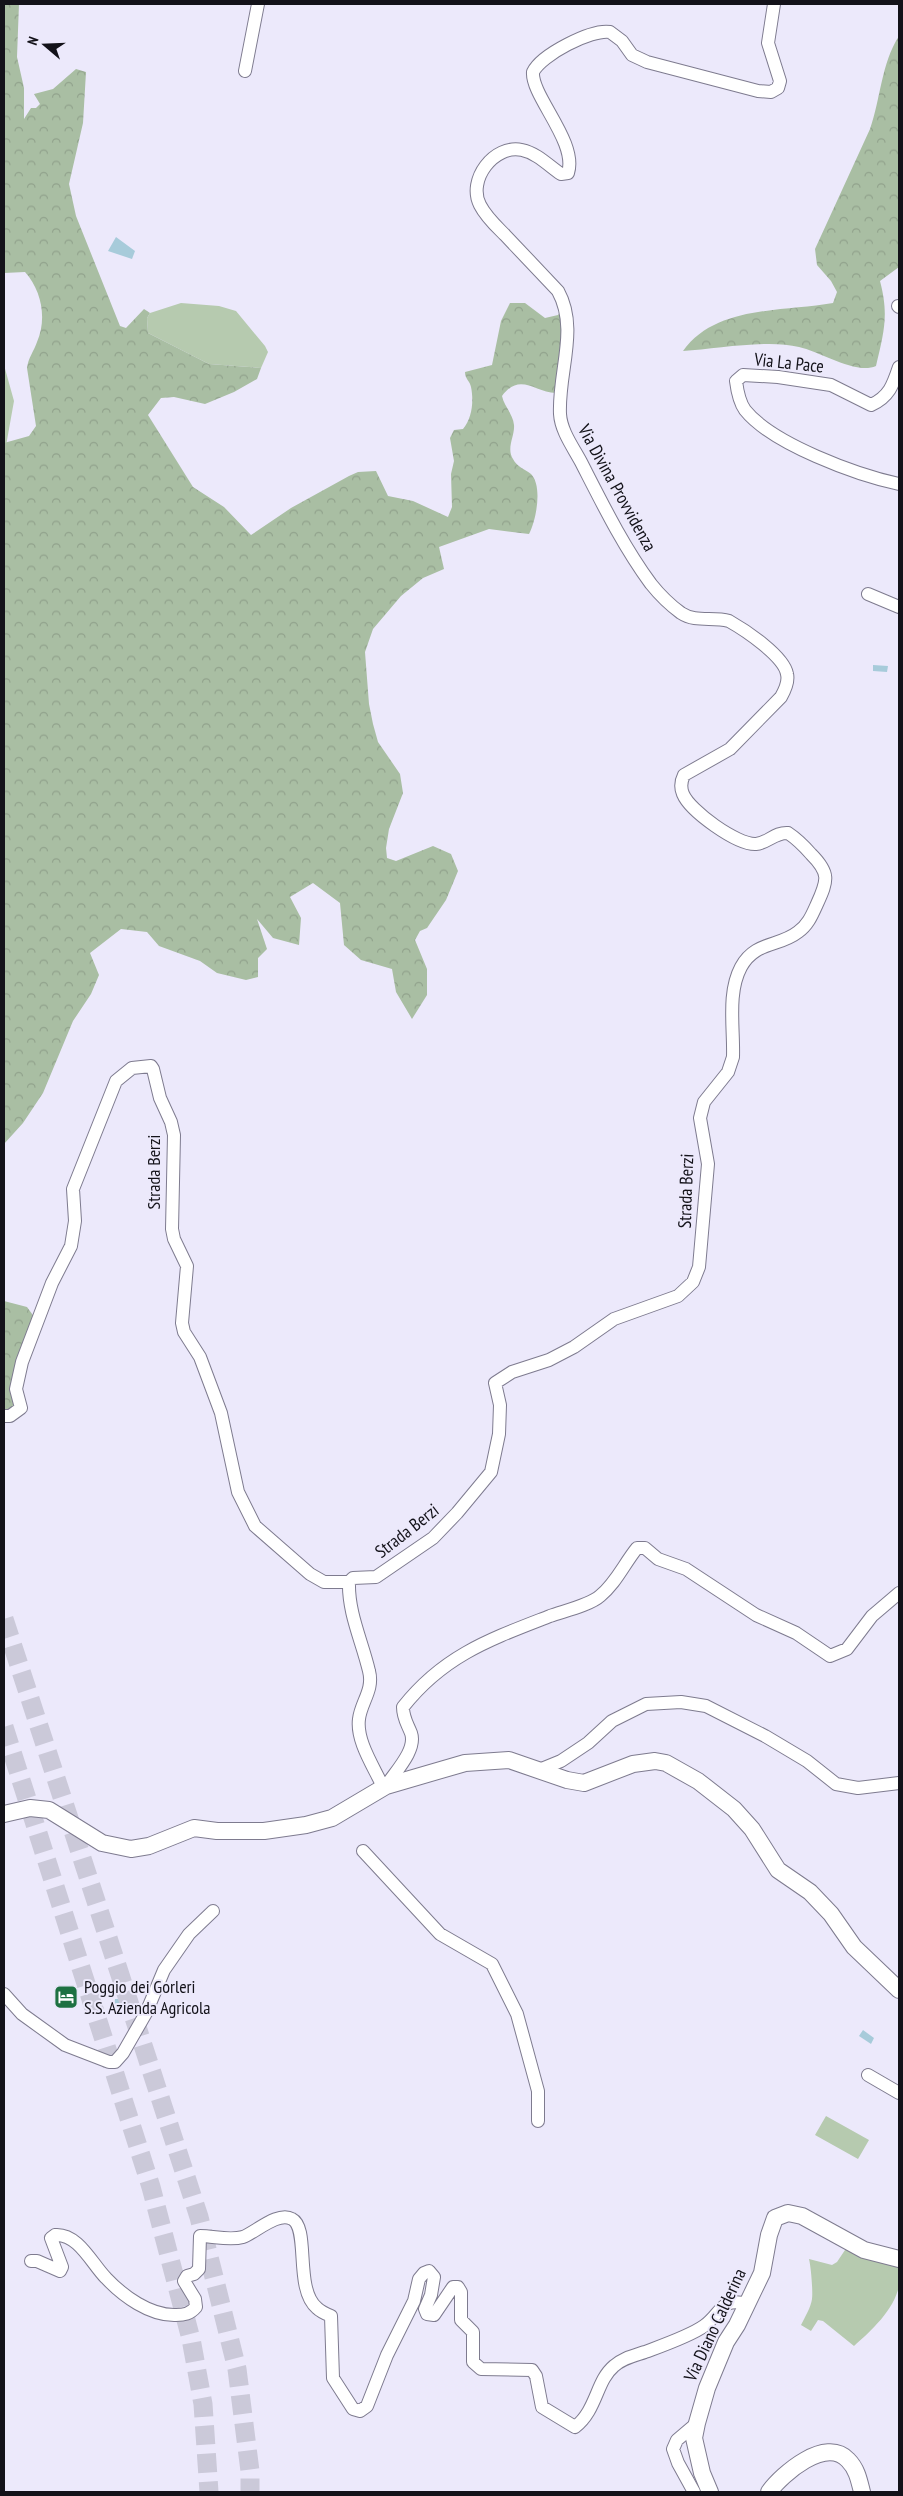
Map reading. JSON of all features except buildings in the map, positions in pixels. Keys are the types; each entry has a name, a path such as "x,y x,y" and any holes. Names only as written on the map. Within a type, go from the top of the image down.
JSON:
{"main road":[{"path":"4,1814 30,1808 48,1810 102,1843 131,1849 149,1846 194,1828 217,1831 264,1831 306,1825 332,1818 385,1786 441,1768 493,1759 509,1760 567,1780 584,1783 633,1764 655,1761 666,1763 698,1781 734,1809 752,1829 778,1870 810,1892 831,1914 854,1947 899,1990"},
{"name":"Via Diano Calderina","path":"710,2492 702,2473 694,2438 697,2423 707,2388 726,2342 762,2273 769,2235 775,2218 788,2213 802,2216 864,2250 899,2259"},
{"path":"769,2492 774,2485 799,2464 818,2454 833,2452 847,2458 856,2471 862,2492"}],"street":[{"path":"244,71 258,4"},
{"name":"Via Divina Provvidenza","path":"774,4 768,43 780,81 778,88 771,92 758,92 647,62 632,55 616,35 604,31 588,34 539,63 532,72 533,82 560,135 569,162 568,173 562,174 526,151 514,149 505,151 492,159 483,169 477,185 476,196 486,214 558,290 564,303 568,322 560,409 561,424 604,506 644,574 665,599 682,614 697,619 729,621 762,645 785,667 788,679 786,686"},
{"name":"Via La Pace","path":"899,367 890,392 880,401 871,404 831,385 815,382 743,375 736,381 744,409 757,422 802,452 899,484"},
{"path":"868,594 899,607"},
{"name":"Strada Berzi","path":"4,1416 10,1416 21,1408 16,1389 22,1362 52,1283 71,1246 75,1221 72,1189 116,1082 132,1068 150,1066 153,1069 160,1098 171,1122 174,1135 172,1229 174,1240 187,1266 182,1323 184,1332 200,1357 221,1413 238,1492 255,1526 310,1574 324,1582 350,1582 353,1578 376,1577 433,1538 457,1513 491,1472 499,1434 500,1405 495,1383 512,1372 549,1360 574,1347 614,1320 678,1296 686,1290 696,1275 703,1232 708,1164 700,1118 704,1102 732,1065 734,1057 733,998 737,976 742,966 756,950 791,937 804,927 810,919 826,880 823,866 788,833 777,834 756,844 744,841 718,827 692,806 682,792 681,781 688,772 738,743 781,696 786,686"},
{"path":"385,1786 412,1745 412,1734 404,1720 403,1707 427,1679 457,1657 484,1643 599,1597 623,1571 637,1548 644,1548 658,1559 686,1569 756,1615 796,1634 830,1656 847,1649 872,1616 899,1593"},
{"path":"350,1582 350,1602 370,1684 358,1728 385,1786"},
{"path":"539,1770 562,1761 588,1743 612,1721 646,1704 681,1702 706,1706 765,1736 807,1761 836,1784 858,1788 899,1783"},
{"path":"363,1851 440,1934 492,1964 517,2014 538,2092 538,2121"},
{"path":"4,1994 22,2014 65,2045 109,2062 115,2062 123,2053 146,2013 164,1970 189,1934 214,1911"},
{"path":"868,2075 899,2093"},
{"path":"31,2261 37,2261 60,2271 62,2267 61,2259 51,2238 55,2235 62,2235 87,2254 116,2288 149,2310 166,2316 186,2315 196,2308 195,2299 184,2281 187,2276 194,2274 199,2268 200,2236 243,2237 277,2220 286,2217 293,2219 298,2224 301,2239 305,2290 317,2308 330,2316 333,2378 353,2409 360,2411 367,2406 387,2355 414,2301 419,2279 424,2273 429,2271 434,2277 432,2295 425,2309 427,2314 434,2315 448,2291 453,2287 458,2287 461,2292 461,2320 473,2332 473,2362 481,2369 532,2370 536,2376 542,2407 575,2426 582,2422 596,2401 603,2382 612,2367 628,2356 653,2349 703,2326 722,2306 735,2301 747,2304"},
{"path":"694,2492 678,2463 673,2449 678,2440 697,2423"}],"green space":[{"path":"4,4 19,4 17,57 24,88 24,119 31,108 36,108 40,104 34,94 53,89 76,69 86,72 83,123 69,184 76,216 120,326 126,328 144,309 150,313 147,318 148,333 209,364 261,368 257,379 234,392 205,404 174,397 161,398 148,415 193,487 224,507 251,535 291,508 358,472 376,471 388,496 413,501 448,517 452,507 451,474 454,461 450,438 454,430 463,429 472,409 471,387 465,372 492,365 501,321 510,303 525,303 545,318 558,315 560,312 563,328 556,393 521,384 515,385 502,396 514,425 511,455 517,464 531,474 535,479 537,487 536,512 529,534 489,529 439,547 444,569 423,578 401,596 373,629 365,652 369,704 373,724 378,742 400,774 403,793 389,829 386,848 387,858 396,861 433,846 451,854 458,871 446,900 427,928 420,931 415,940 427,969 427,995 412,1019 396,992 392,969 361,960 344,945 340,903 313,883 290,897 301,918 299,945 273,938 257,919 267,949 258,958 258,977 246,980 217,973 200,961 159,946 147,932 121,929 90,953 99,975 91,994 73,1021 43,1093 23,1123 4,1144 4,443 29,436 36,426 27,368 40,333 42,315 39,296 25,272 4,273"},
{"path":"899,36 899,267 880,281 885,314 876,366 859,368 799,347 786,345 757,344 683,351 697,336 713,325 732,318 772,310 833,303 837,292 831,281 817,265 815,249 870,129 888,58"},
{"path":"181,303 219,306 236,311 268,352 261,368 209,364 148,333 147,318 150,313"},
{"path":"4,365 14,401 4,457"},
{"path":"4,1301 27,1307 35,1318 14,1386 13,1409 4,1410"},
{"path":"826,2116 869,2140 858,2159 815,2135"},
{"path":"847,2247 899,2266 900,2276 900,2284 887,2312 854,2346 823,2321 818,2320 811,2331 801,2325 812,2299 809,2259 832,2265 837,2262"}],"water":[{"path":"116,237 135,251 132,259 108,251"},
{"path":"873,665 888,666 887,672 873,671"},
{"path":"115,1999 129,1999 129,2007 114,2006"},
{"path":"863,2030 874,2038 871,2044 859,2036"}],"tunnel":[{"path":"4,1619 199,2217 237,2369 250,2471 250,2492"},
{"path":"4,1727 151,2187 191,2339 203,2404 209,2492"}],"place":[{"name":"Poggio dei Gorleri S.S. Azienda Agricola","path":"66,1997"}]}
